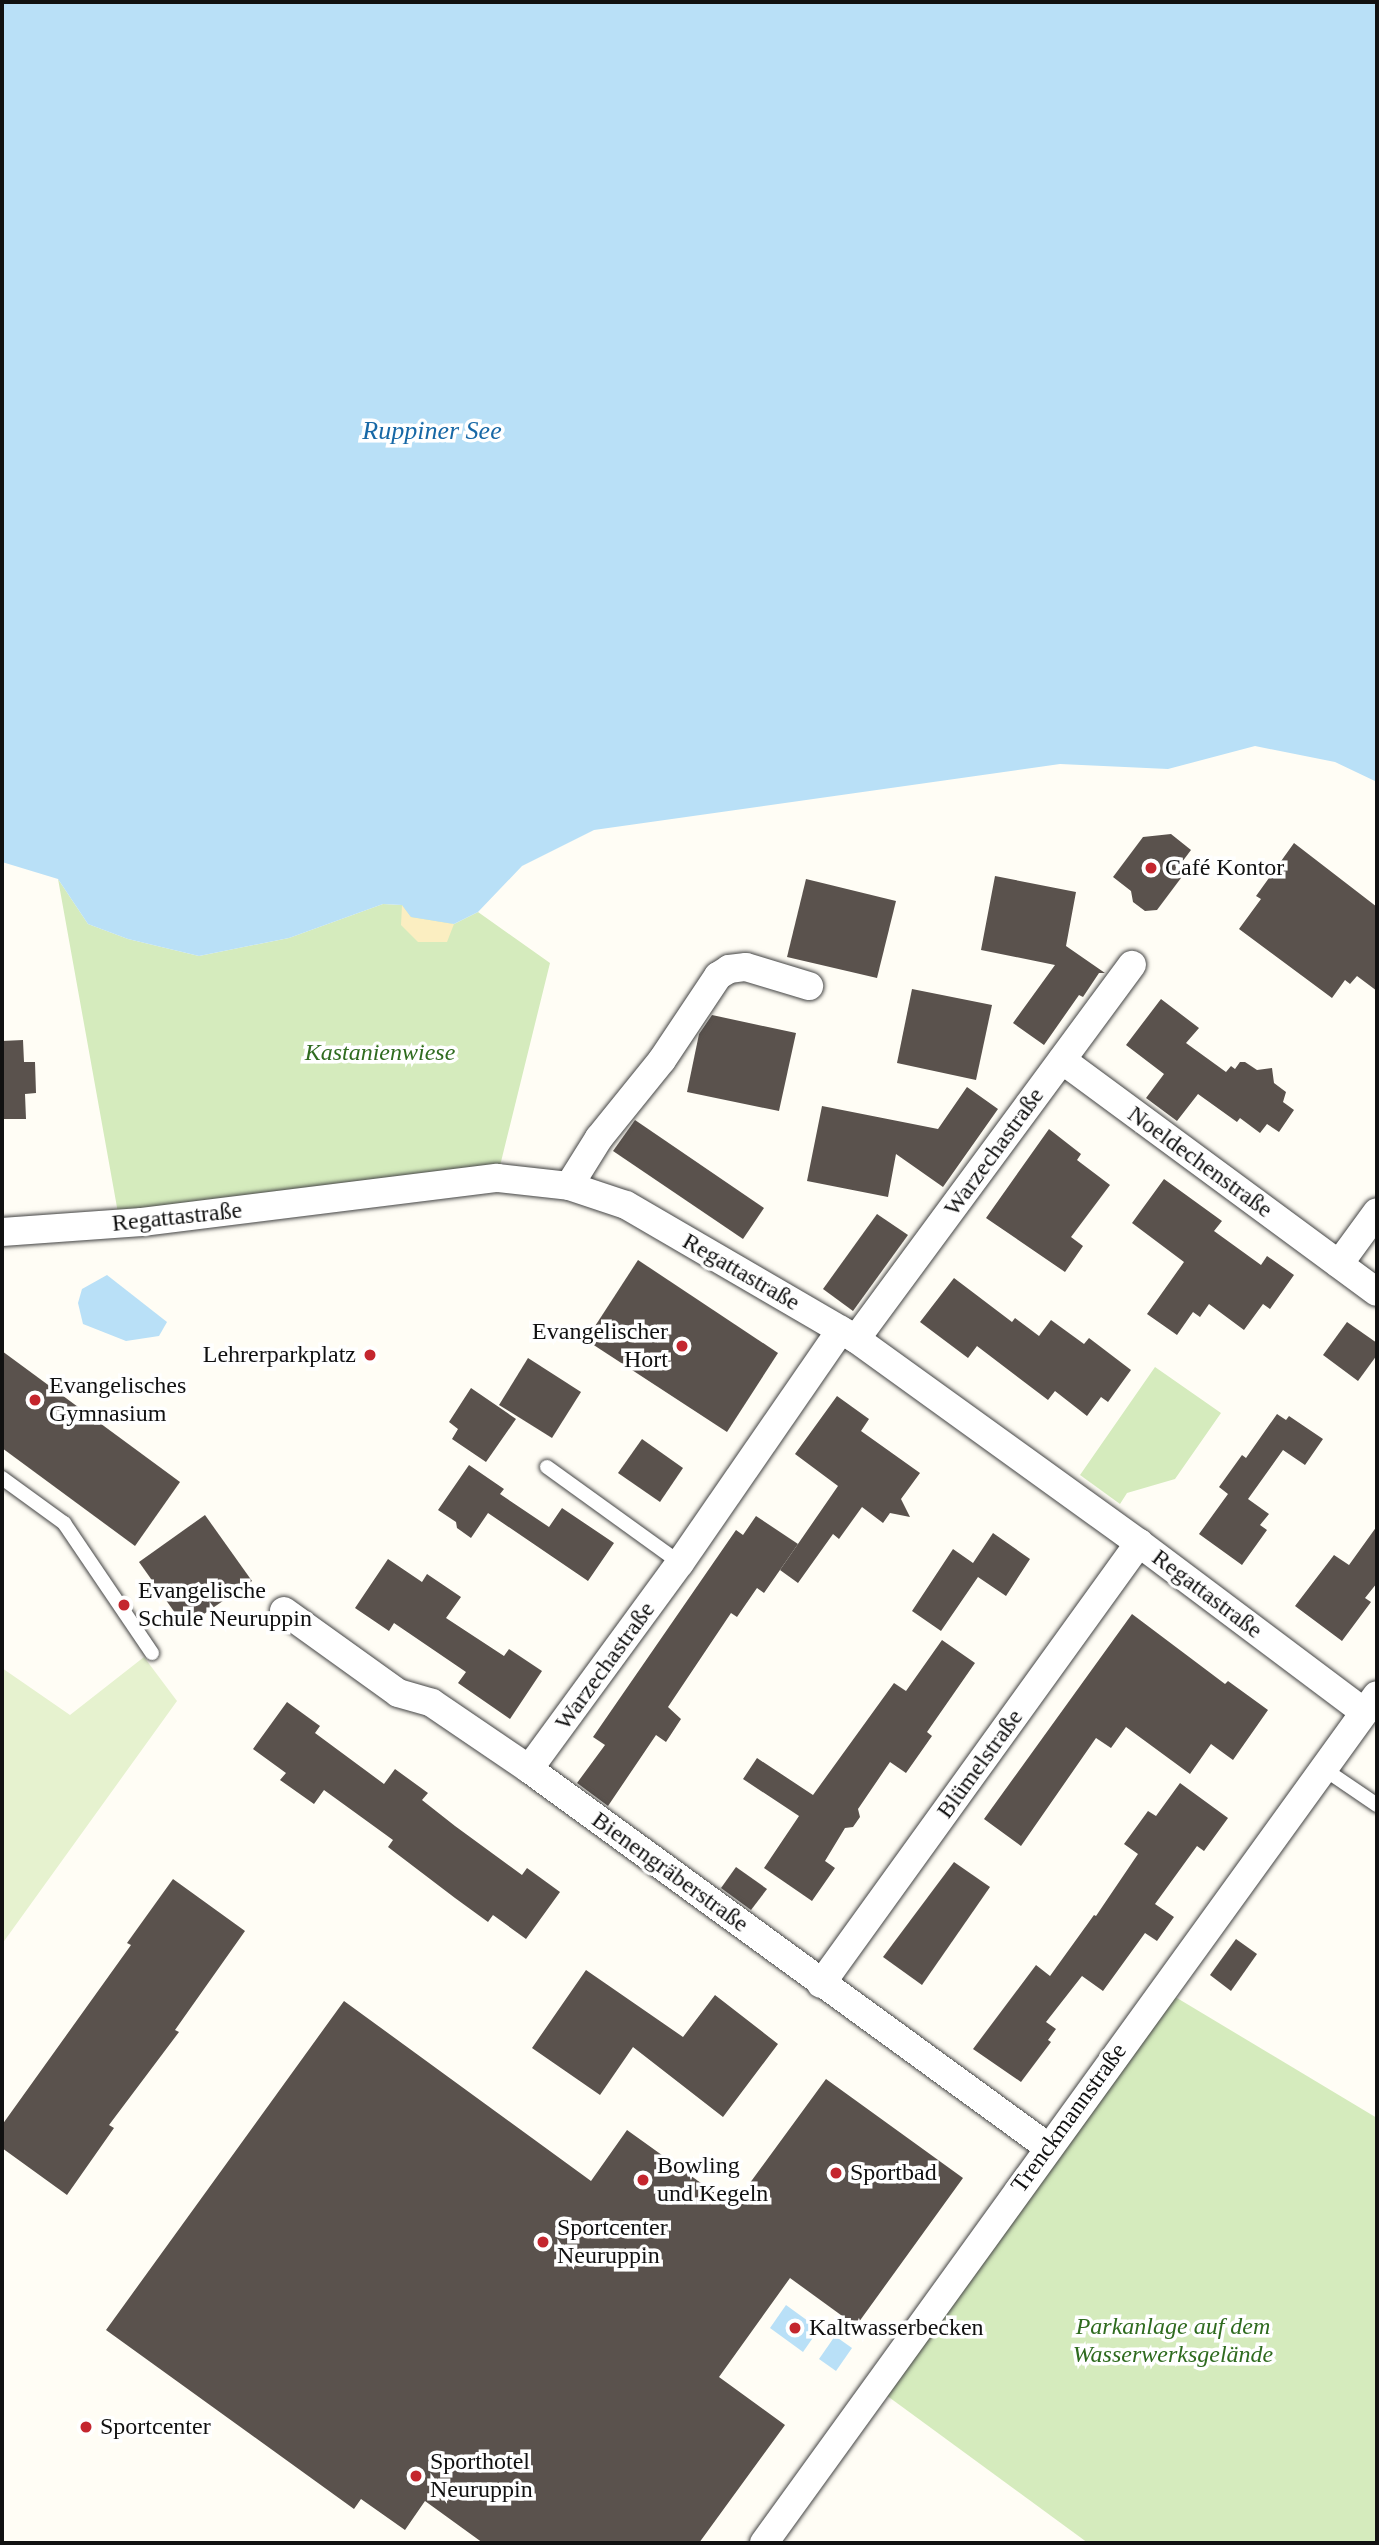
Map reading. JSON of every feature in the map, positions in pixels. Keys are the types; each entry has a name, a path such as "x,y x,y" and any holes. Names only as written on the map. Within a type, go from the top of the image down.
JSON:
{"street":[{"name":"Warzechastraße","path":"529,1769 848,1335 1062,1060 1132,965"},
{"path":"569,1186 599,1138 662,1059 718,976 729,969 746,967 809,986"},
{"name":"Noeldechenstraße","path":"1062,1060 1377,1292"},
{"name":"Regattastraße","path":"2,1232 142,1222 497,1178 569,1186 626,1205 848,1335 1139,1544 1371,1704"},
{"path":"1339,1264 1377,1212"},
{"name":"Blümelstraße","path":"821,1984 1139,1544"},
{"name":"Bienengräberstraße","path":"284,1611 397,1693 432,1703 529,1769 1048,2147"},
{"name":"Trenckmannstraße","path":"764,2543 1371,1704"}],"lane":[{"path":"547,1467 680,1563"},
{"path":"2,1478 64,1523 152,1653"},
{"path":"1325,1769 1377,1805"}],"green space":[{"name":"Kastanienwiese","path":"58,879 88,924 128,939 199,956 289,938 383,904 402,905 454,924 478,912 550,963 497,1178 120,1224"},
{"path":"1155,1367 1221,1413 1175,1479 1127,1493 1120,1504 1080,1475"},
{"path":"144,1657 177,1701 2,1944 2,1668 70,1715"},
{"name":"Parkanlage auf dem Wasserwerksgelände","path":"1172,1995 1377,2118 1377,2543 1088,2543 886,2395"}],"sand":[{"path":"402,905 411,917 454,924 447,942 418,942 401,925"}],"water":[{"name":"Ruppiner See","path":"2,2 1377,2 1377,782 1335,762 1255,746 1168,769 1060,764 594,830 522,866 478,912 454,924 411,917 402,905 383,904 289,938 199,956 128,939 88,924 58,879 2,862"},
{"path":"107,1275 167,1322 159,1336 126,1341 83,1324 78,1303 82,1289"},
{"name":"Kaltwasserbecken","path":"786,2305 819,2329 803,2352 770,2328"},
{"path":"835,2336 852,2348 836,2371 819,2359"}],"building":[{"name":"Café Kontor","path":"1171,834 1191,850 1182,862 1184,874 1157,910 1145,911 1133,902 1131,891 1113,877 1143,837"},
{"path":"1294,843 1377,907 1377,991 1357,976 1350,984 1345,980 1332,998 1239,929 1261,899 1256,896"},
{"path":"995,876 1076,892 1066,946 1105,973 1099,973 1083,997 1079,995 1044,1045 1013,1023 1055,965 981,950"},
{"path":"806,879 896,901 877,978 787,957"},
{"path":"912,989 992,1005 976,1080 897,1063"},
{"path":"1161,999 1199,1028 1186,1043 1226,1072 1231,1066 1235,1069 1240,1062 1245,1062 1257,1070 1272,1068 1274,1083 1286,1092 1283,1102 1294,1110 1279,1132 1267,1124 1260,1133 1240,1118 1237,1122 1198,1094 1177,1121 1146,1098 1164,1074 1126,1045"},
{"path":"712,1015 796,1033 779,1111 687,1092 699,1034"},
{"path":"23,1040 24,1062 35,1062 36,1093 25,1094 26,1119 2,1119 2,1041"},
{"path":"967,1087 998,1109 943,1187 896,1154 888,1197 807,1181 822,1106 938,1129"},
{"path":"635,1120 764,1208 743,1239 613,1151"},
{"path":"1049,1129 1081,1154 1077,1160 1110,1185 1071,1237 1083,1246 1065,1272 986,1218"},
{"path":"1164,1179 1222,1221 1214,1231 1261,1265 1267,1256 1294,1275 1270,1309 1263,1304 1244,1330 1209,1304 1200,1317 1193,1312 1177,1335 1147,1314 1184,1262 1132,1223"},
{"path":"877,1214 908,1235 853,1311 823,1289"},
{"name":"Evangelischer Hort","path":"638,1260 778,1353 727,1432 586,1340"},
{"path":"954,1278 1012,1322 1015,1318 1039,1336 1051,1320 1084,1344 1089,1338 1131,1370 1108,1402 1101,1397 1087,1416 1055,1391 1048,1400 977,1346 968,1358 920,1322"},
{"path":"1347,1322 1377,1343 1377,1355 1358,1381 1323,1355"},
{"name":"Evangelisches Gymnasium","path":"2,1351 180,1482 135,1546 2,1448"},
{"path":"528,1358 581,1392 552,1438 499,1405"},
{"path":"471,1388 516,1419 486,1462 452,1439 458,1429 449,1422"},
{"path":"837,1396 869,1419 861,1431 920,1473 901,1499 910,1517 890,1513 883,1523 862,1507 839,1539 833,1534 798,1583 780,1570 838,1486 795,1454"},
{"path":"1277,1414 1286,1420 1289,1416 1323,1439 1305,1465 1283,1450 1248,1499 1269,1514 1260,1525 1267,1530 1242,1565 1199,1534 1228,1494 1219,1487 1242,1455 1246,1458"},
{"path":"642,1439 683,1468 660,1502 618,1473"},
{"path":"469,1465 504,1489 500,1494 549,1527 562,1508 614,1543 588,1581 488,1513 471,1538 457,1528 456,1522 438,1510"},
{"path":"205,1515 252,1581 185,1627 139,1562"},
{"path":"756,1516 798,1544 764,1593 757,1588 737,1617 731,1613 668,1707 681,1719 666,1742 656,1735 608,1806 577,1783 605,1745 593,1737 736,1530 743,1535"},
{"path":"1377,1526 1377,1583 1365,1598 1371,1602 1342,1641 1295,1606 1334,1555 1349,1565"},
{"path":"993,1533 1030,1559 1006,1596 978,1577 941,1631 912,1611 953,1549 973,1563"},
{"path":"388,1559 422,1582 427,1574 461,1597 446,1618 504,1656 509,1649 542,1671 510,1719 458,1683 466,1672 394,1623 389,1631 355,1608"},
{"path":"1132,1614 1225,1684 1228,1681 1268,1710 1233,1760 1211,1744 1190,1774 1126,1727 1111,1748 1096,1738 1021,1846 984,1819"},
{"path":"942,1640 975,1663 927,1732 932,1736 906,1773 890,1762 858,1809 860,1817 853,1827 845,1828 825,1861 835,1868 812,1901 764,1868 799,1816 743,1779 757,1758 813,1795 894,1683 906,1691"},
{"path":"287,1702 320,1726 315,1733 384,1784 395,1769 428,1793 422,1800 455,1826 522,1875 527,1868 560,1892 526,1939 493,1915 488,1922 455,1898 388,1847 393,1840 324,1790 314,1804 280,1780 286,1773 253,1749"},
{"path":"1180,1783 1228,1818 1204,1851 1197,1846 1155,1904 1174,1917 1157,1941 1145,1933 1103,1991 1082,1976 1046,2022 1056,2029 1048,2040 1051,2042 1021,2082 973,2049 1036,1965 1050,1976 1094,1915 1096,1916 1138,1854 1124,1844 1148,1811 1156,1816"},
{"path":"954,1862 990,1887 922,1985 883,1957"},
{"path":"736,1867 767,1889 751,1910 721,1888"},
{"path":"173,1879 245,1931 175,2030 179,2032 109,2125 114,2128 67,2195 2,2148 2,2125 131,1945 127,1943"},
{"path":"1236,1939 1257,1954 1231,1991 1210,1975"},
{"path":"586,1970 683,2037 715,1995 778,2044 723,2117 633,2047 600,2095 532,2048"},
{"name":"Sportcenter Neuruppin","path":"344,2001 591,2181 627,2130 733,2206 826,2079 963,2178 856,2326 790,2278 719,2377 785,2425 699,2543 483,2543 425,2501 405,2530 361,2499 354,2509 106,2330"}],"place":[{"name":"Café Kontor","path":"1151,868"},
{"name":"Evangelischer Hort","path":"682,1346"},
{"name":"Lehrerparkplatz","path":"370,1355"},
{"name":"Evangelisches Gymnasium","path":"35,1400"},
{"name":"Evangelische Schule Neuruppin","path":"124,1605"},
{"name":"Sportbad","path":"836,2173"},
{"name":"Bowling und Kegeln","path":"643,2180"},
{"name":"Sportcenter Neuruppin","path":"543,2242"},
{"name":"Kaltwasserbecken","path":"795,2328"},
{"name":"Sportcenter","path":"86,2427"},
{"name":"Sporthotel Neuruppin","path":"416,2476"}]}
